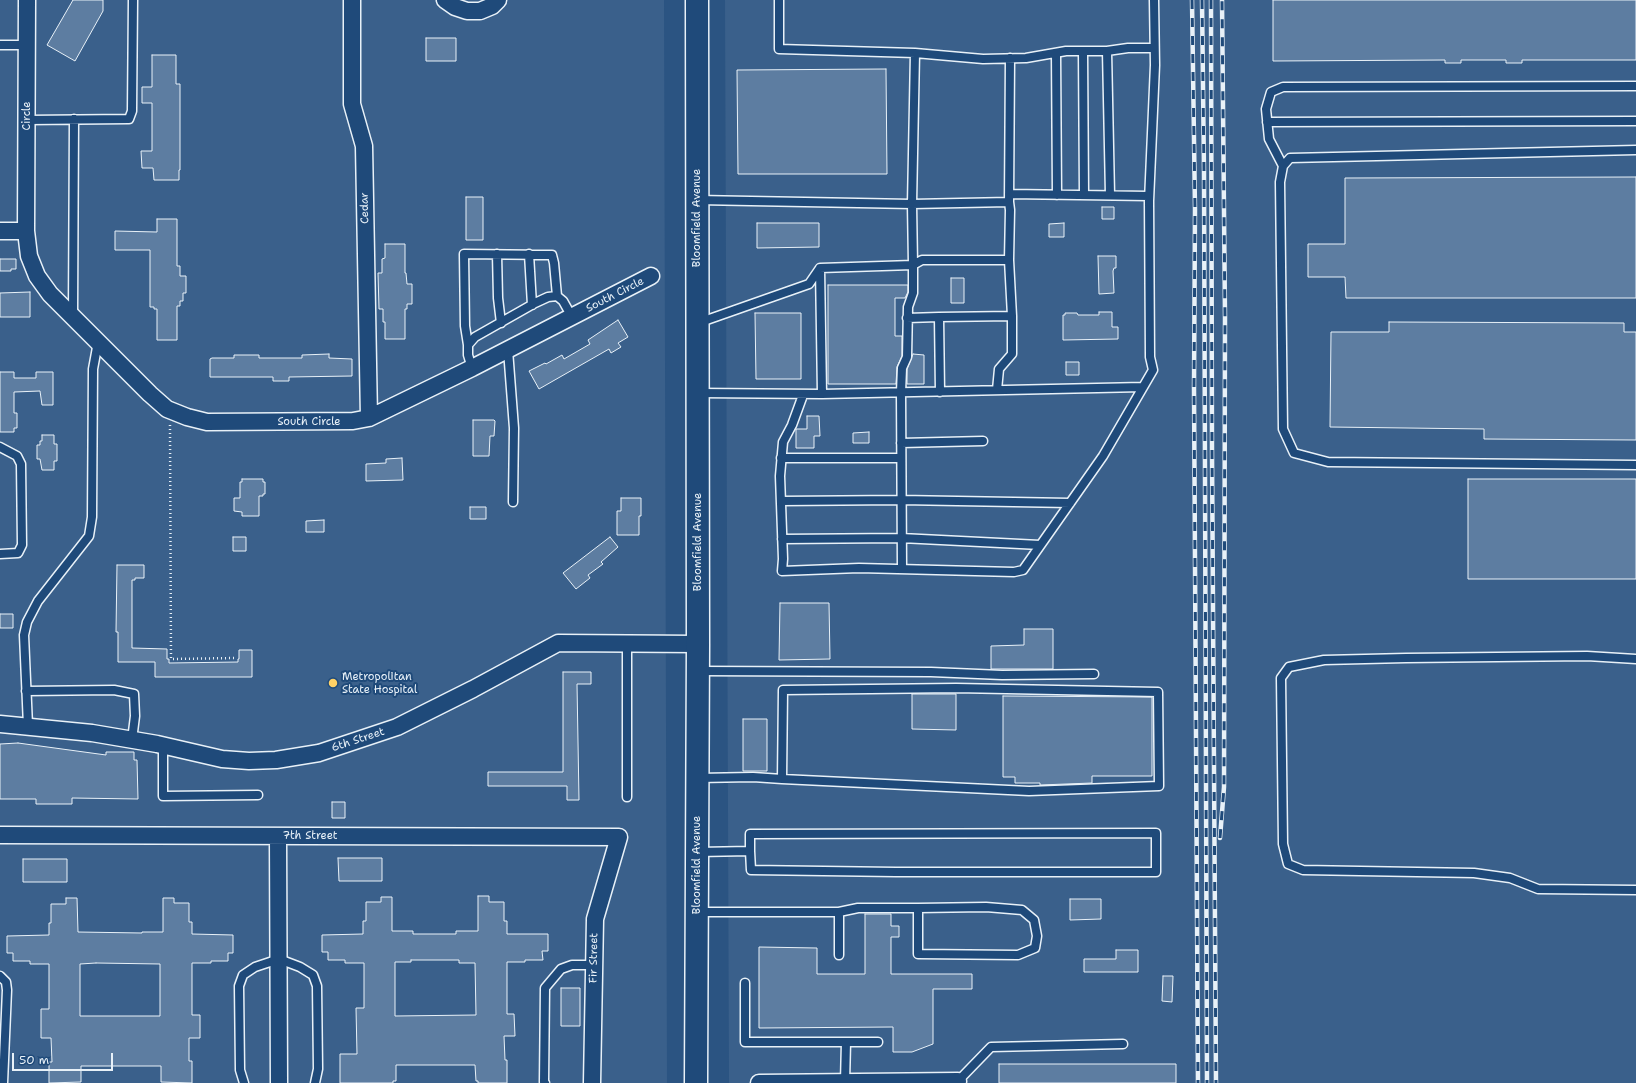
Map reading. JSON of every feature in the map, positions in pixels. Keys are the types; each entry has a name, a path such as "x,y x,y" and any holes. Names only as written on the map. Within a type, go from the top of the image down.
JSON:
{"main road":[{"name":"Bloomfield Avenue","path":"696,1083 698,671 697,0"}],"street":[{"name":"Circle","path":"26,231 27,0"},
{"name":"Cedar","path":"352,0 352,104 364,146 369,418"},
{"path":"445,0 455,7 467,11 480,11 492,6 498,0"},
{"path":"0,231 26,231"},
{"name":"South Circle","path":"26,231 29,256 38,276 50,294 150,394 170,410 187,417 207,422 353,422 369,418 508,350 651,276"},
{"name":"6th Street","path":"0,724 92,733 222,759 249,761 276,760 319,753 397,727 473,689 558,643 698,644"},
{"path":"278,836 279,1083"},
{"name":"7th Street","path":"2,838 278,836 619,837"},
{"name":"Fir Street","path":"592,1083 595,919 619,837"},
{"path":"759,1083 959,1082"}],"lane":[{"path":"27,120 129,120 132,111 133,0"},
{"path":"779,0 779,49 915,54 983,59 1010,58 1066,51 1107,51 1128,48 1154,48"},
{"path":"803,395 792,425 783,442 780,476 782,570 859,568 1014,572 1023,570 1103,456 1153,370 1150,357 1149,196 1154,48 1154,0"},
{"path":"0,45 28,45"},
{"path":"1083,51 1084,195"},
{"path":"1107,51 1110,195"},
{"path":"1056,53 1057,195"},
{"path":"902,569 901,392 902,368 907,358 907,318 909,302 913,293 912,204 915,54"},
{"path":"997,390 999,369 1012,354 1012,316 1009,260 1010,58"},
{"path":"1283,166 1269,140 1266,109 1272,92 1283,87 1636,86"},
{"path":"73,316 74,120"},
{"path":"1267,122 1636,120"},
{"path":"1636,150 1290,158 1283,166 1280,182 1284,429 1294,453 1328,462 1636,464"},
{"path":"697,200 912,204 1057,195 1149,196"},
{"path":"472,368 468,355 465,326 464,254 552,255 557,296 563,301 572,317"},
{"path":"497,254 498,298 501,323"},
{"path":"529,254 532,305"},
{"path":"820,268 913,265 922,260 1009,260"},
{"path":"697,324 809,284 820,268"},
{"path":"820,268 822,394"},
{"path":"468,345 476,337 532,305 548,297 557,296"},
{"path":"907,318 1012,316"},
{"path":"939,317 940,392"},
{"path":"28,726 24,635 27,622 38,601 89,536 92,517 93,369 98,342"},
{"path":"508,350 514,428 512,502"},
{"path":"698,393 803,395 1143,387"},
{"path":"901,443 983,441"},
{"path":"0,447 17,456 21,464 22,545 18,553 0,554"},
{"path":"782,458 901,458"},
{"path":"781,501 901,500 1070,502"},
{"path":"782,539 901,538 1040,545"},
{"path":"627,643 627,797"},
{"path":"1636,659 1587,656 1324,660 1289,667 1281,678 1282,844 1288,864 1303,870 1474,872 1510,878 1538,889 1636,890"},
{"path":"698,671 931,672 1002,675 1094,674"},
{"path":"697,778 753,777 782,779 1029,791 1159,786 1158,692 956,688 783,690 782,779"},
{"path":"26,691 114,690 134,694 135,716 132,740"},
{"path":"162,746 164,796 258,795"},
{"path":"1156,833 1156,872 896,872 751,870 750,851 750,834 1156,833"},
{"path":"697,852 750,851"},
{"path":"697,912 839,912 858,908 986,907 1022,910 1034,920 1037,936 1034,948 1018,955 918,954 918,908"},
{"path":"839,912 839,955"},
{"path":"244,1083 240,1070 239,986 243,975 255,967 279,959 300,967 313,975 317,986 318,1069 315,1083"},
{"path":"545,1083 544,988 561,969 572,965 593,965"},
{"path":"0,976 6,982 7,990 3,1083"},
{"path":"745,983 745,1042 878,1042"},
{"path":"846,1042 855,1082"},
{"path":"959,1082 992,1047 1123,1044"}],"path":[{"path":"170,410 171,659 237,658"}],"shaded area":[{"name":"Metropolitan State Hospital","path":"0,0 664,0 667,1083 0,1083"},
{"path":"725,0 1636,0 1636,1083 729,1083"}],"building":[{"path":"73,0 103,0 103,11 75,61 47,45"},
{"path":"1273,0 1636,0 1636,60 1522,60 1522,63 1506,63 1506,60 1461,60 1461,63 1445,63 1445,60 1273,61"},
{"path":"426,38 456,38 456,61 426,61"},
{"path":"152,55 176,55 176,84 180,84 179,180 154,180 153,168 142,168 141,151 152,151 152,103 142,103 142,87 152,87"},
{"path":"886,69 887,174 738,174 737,70"},
{"path":"1636,177 1636,298 1346,298 1345,277 1308,277 1308,244 1345,244 1345,178"},
{"path":"466,197 483,197 483,240 466,240"},
{"path":"1102,207 1114,207 1114,219 1102,219"},
{"path":"157,219 177,219 177,266 180,266 180,276 186,276 186,293 183,293 183,301 180,301 180,306 177,306 177,340 157,340 157,309 150,307 150,250 115,250 115,231 157,232"},
{"path":"757,223 819,223 819,247 757,248"},
{"path":"1064,223 1064,237 1049,237 1049,224"},
{"path":"385,244 405,244 405,273 407,284 412,284 412,304 407,304 407,309 405,309 405,339 385,339 383,309 379,309 378,273 382,273 382,259 385,258"},
{"path":"1098,256 1116,256 1116,268 1114,268 1113,271 1114,293 1099,294"},
{"path":"0,259 16,259 16,269 11,269 11,271 0,271"},
{"path":"951,278 964,278 964,303 951,303"},
{"path":"828,285 908,285 908,292 905,298 895,298 895,336 902,336 902,356 897,367 896,384 828,384"},
{"path":"30,292 30,317 0,317 0,293"},
{"path":"1099,312 1112,312 1112,327 1118,327 1118,339 1063,340 1063,315 1065,315 1065,313 1077,313 1078,315 1099,315"},
{"path":"755,313 801,313 801,379 756,379"},
{"path":"618,320 628,337 618,343 621,347 611,353 609,349 539,389 529,371 562,355 564,359 590,344 588,340"},
{"path":"1389,322 1624,323 1624,332 1636,332 1636,440 1484,439 1484,429 1330,427 1331,332 1389,332"},
{"path":"329,354 329,358 352,359 352,376 289,377 289,381 273,381 273,377 210,377 210,359 212,358 234,358 234,355 259,355 259,358 302,358 302,355"},
{"path":"913,354 924,355 924,384 907,384 907,369"},
{"path":"1066,362 1079,362 1079,375 1066,375"},
{"path":"0,372 14,372 14,378 36,378 36,372 53,372 53,405 42,405 40,391 14,392 14,413 17,413 17,428 14,428 14,432 0,432"},
{"path":"807,416 819,416 820,436 814,436 814,448 796,448 796,429 807,429"},
{"path":"473,420 495,421 494,436 490,436 489,456 473,456"},
{"path":"869,432 869,443 853,443 853,433"},
{"path":"42,435 54,435 54,444 57,444 57,461 54,461 54,470 42,470 40,459 37,459 37,445 40,445 40,441 42,441"},
{"path":"402,458 403,480 366,481 366,464 386,463 386,459"},
{"path":"242,479 263,479 263,482 265,482 265,494 263,494 263,496 259,496 259,516 242,516 242,512 234,511 234,498 240,498 240,482 242,482"},
{"path":"1468,479 1636,479 1636,579 1468,579"},
{"path":"621,498 641,498 639,535 617,535 617,511 621,511"},
{"path":"470,507 486,507 486,519 470,519"},
{"path":"324,520 324,532 306,532 306,521"},
{"path":"233,537 246,537 246,551 233,551"},
{"path":"610,537 618,547 601,562 603,564 588,575 590,578 576,589 563,573"},
{"path":"117,565 144,565 144,578 135,578 135,580 132,580 132,648 167,649 167,659 169,659 169,663 238,662 239,650 252,650 252,677 155,677 155,662 118,662 118,632 116,632"},
{"path":"780,603 829,603 830,659 779,660"},
{"path":"0,614 13,614 13,628 0,628"},
{"path":"1024,629 1053,629 1053,669 991,669 991,646 1024,645"},
{"path":"563,672 591,672 591,684 577,684 579,800 567,800 567,786 488,786 488,772 563,772"},
{"path":"912,694 956,694 956,730 912,729"},
{"path":"1003,696 1152,697 1152,776 1092,776 1092,783 1040,785 1040,783 1015,783 1015,777 1003,777"},
{"path":"743,719 767,719 767,771 743,771"},
{"path":"18,743 106,755 106,752 134,752 134,760 137,760 138,799 72,798 72,804 36,804 36,799 0,799 0,744"},
{"path":"332,802 345,802 345,818 332,818"},
{"path":"338,858 382,858 382,881 339,881"},
{"path":"23,859 67,859 67,882 23,882"},
{"path":"478,896 489,896 489,902 504,902 504,921 507,921 507,934 548,934 548,951 542,951 543,960 507,962 507,1014 514,1014 515,1036 504,1036 505,1060 507,1060 507,1083 478,1083 478,1081 476,1081 475,1065 396,1065 396,1081 393,1081 393,1083 340,1083 340,1054 357,1054 356,1008 364,1008 364,963 345,963 345,960 328,960 328,952 322,952 322,935 363,934 363,921 366,921 366,902 381,902 381,897 392,897 392,931 413,931 413,934 456,934 456,931 478,931","holes":["411,960 459,960 459,963 475,963 476,1015 395,1016 395,962 411,962"]},
{"path":"66,898 77,898 78,932 163,932 163,898 174,898 174,903 189,903 189,922 192,922 192,934 233,935 233,953 228,953 228,961 192,963 192,1015 200,1015 200,1038 189,1038 189,1061 192,1061 192,1083 161,1082 161,1066 81,1066 81,1082 49,1083 49,1062 52,1062 51,1038 41,1038 41,1009 49,1009 49,964 30,964 30,961 13,961 13,953 7,953 7,936 49,935 49,923 51,923 51,904 66,904","holes":["80,964 160,964 160,1016 80,1016"]},
{"path":"1070,899 1101,899 1101,919 1070,920"},
{"path":"865,914 891,914 891,926 899,926 899,937 891,937 891,974 972,974 972,989 933,989 933,1044 912,1052 893,1052 893,1027 759,1028 759,947 817,948 817,974 865,974"},
{"path":"1116,950 1138,950 1138,972 1084,972 1084,959 1116,959"},
{"path":"1163,976 1173,976 1172,1002 1162,1001"},
{"path":"561,988 580,988 580,1026 561,1026"},
{"path":"999,1064 1176,1064 1176,1083 999,1083"}],"railway":[{"path":"1192,0 1195,209 1194,388 1198,1083"},
{"path":"1202,0 1204,171 1207,1083"},
{"path":"1211,0 1216,1083"},
{"path":"1220,838 1224,787 1225,317 1222,0"}],"place":[{"name":"Metropolitan State Hospital","path":"333,683"}]}
